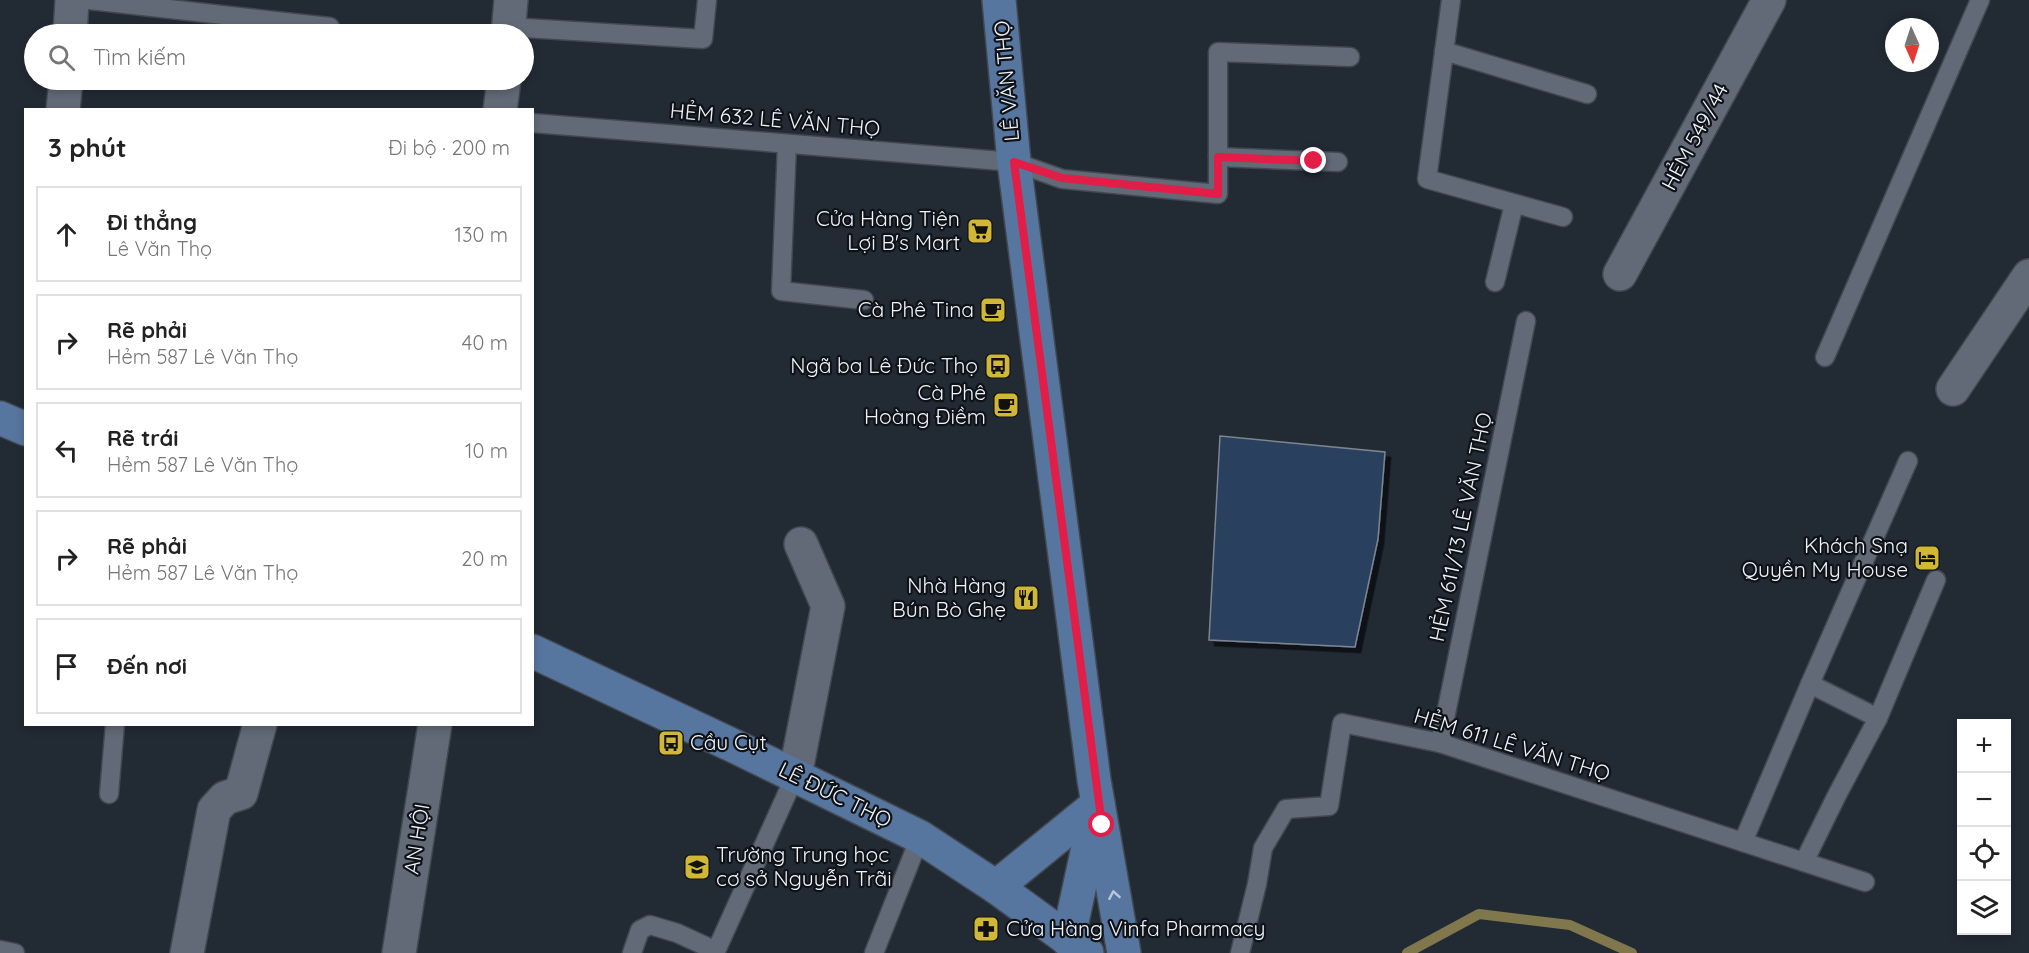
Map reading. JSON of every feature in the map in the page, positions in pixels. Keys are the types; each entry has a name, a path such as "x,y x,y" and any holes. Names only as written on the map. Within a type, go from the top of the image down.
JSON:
{"main road":[{"name":"LÊ VĂN THỌ","path":"999,0 1014,162 1098,804 1124,953"},
{"path":"0,418 24,428"},
{"name":"LÊ ĐỨC THỌ","path":"534,652 920,837 996,887 1077,946"},
{"path":"996,887 1098,804"},
{"path":"1077,946 1098,804"}],"street":[{"path":"71,24 72,0"},
{"name":"HẺM 549/44","path":"1620,274 1769,0"},
{"path":"63,108 65,90"},
{"path":"501,108 503,90"},
{"path":"1953,389 2029,276"},
{"path":"795,776 828,606 801,544"},
{"path":"187,953 214,810 225,798 240,793 259,726"},
{"name":"AN HỘI","path":"399,953 435,726"}],"lane":[{"path":"89,0 303,24"},
{"path":"509,21 703,39 707,0"},
{"path":"1451,0 1427,179 1563,217"},
{"path":"1826,357 1980,0"},
{"path":"1444,51 1587,94"},
{"path":"1338,162 1218,157 1218,52 1350,57"},
{"name":"HẺM 632 LÊ VĂN THỌ","path":"534,123 1014,162 1062,178 1218,194 1218,157"},
{"path":"787,144 781,291 864,300"},
{"path":"1495,282 1514,204"},
{"name":"HẺM 611/13 LÊ VĂN THỌ","path":"1440,743 1526,321"},
{"path":"1743,842 1908,461"},
{"path":"1804,862 1878,718 1936,580"},
{"path":"1810,684 1878,718"},
{"name":"HẺM 611 LÊ VĂN THỌ","path":"1240,953 1257,884 1263,848 1286,808 1329,806 1342,723 1440,743 1864,882"},
{"path":"109,794 115,726"},
{"path":"632,953 640,930 651,925 677,933 718,952 795,776"},
{"path":"874,953 920,837"},
{"path":"0,950 15,953"}],"building":[{"path":"1220,436 1385,452 1378,539 1355,647 1209,640"}],"waterway":[{"path":"1407,953 1479,914 1570,925 1632,953"}],"place":[{"name":"Cửa Hàng Tiện Lợi B's Mart","path":"980,231"},
{"name":"Cà Phê Tina","path":"993,310"},
{"name":"Ngã ba Lê Đức Thọ","path":"998,366"},
{"name":"Cà Phê Hoàng Điềm","path":"1006,405"},
{"name":"Khách Snạ Quyền My House","path":"1927,558"},
{"name":"Nhà Hàng Bún Bò Ghẹ","path":"1026,598"},
{"name":"Cầu Cụt","path":"671,743"},
{"name":"Trường Trung học cơ sở Nguyễn Trãi","path":"697,867"},
{"name":"Cửa Hàng Vinfa Pharmacy","path":"986,929"}],"route":[{"path":"1102,825 1094,780 1014,162 1062,178 1218,194 1218,157 1314,161"}]}
